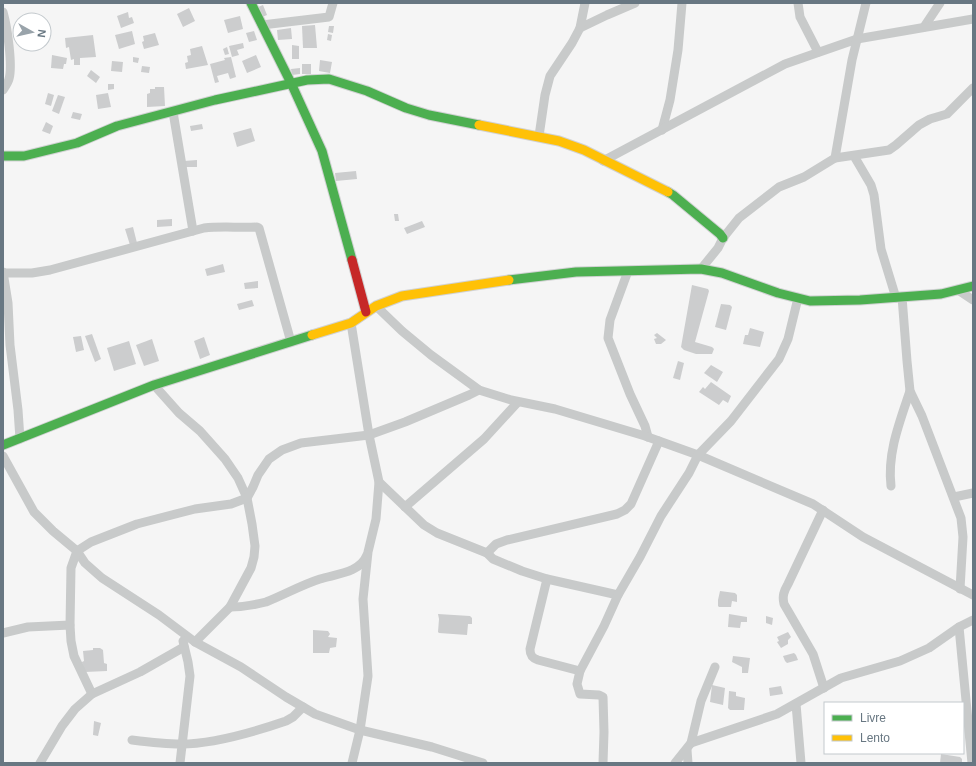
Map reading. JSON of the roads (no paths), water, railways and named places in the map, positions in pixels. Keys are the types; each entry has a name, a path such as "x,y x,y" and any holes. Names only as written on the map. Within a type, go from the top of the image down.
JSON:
{"street":[{"path":"251,3 291,83 322,151 366,312"},
{"path":"262,25 329,17 333,3"},
{"path":"539,136 545,95 550,76 572,44 580,28 585,3"},
{"path":"580,28 606,15 636,3"},
{"path":"662,130 670,100 678,50 682,3"},
{"path":"798,3 800,17 818,52"},
{"path":"835,158 852,60 866,3"},
{"path":"924,27 940,3"},
{"path":"3,12 7,25 6,77 3,90"},
{"path":"603,161 785,64 858,39 973,19"},
{"path":"3,156 24,156 77,143 116,126 214,100 291,83 315,79 329,79 367,91 406,108 429,115 539,136 584,150 603,161 674,195 720,234 722,238"},
{"path":"701,269 718,248 722,238 739,218 779,187 804,177 835,158 889,150 919,125 930,119 947,114 973,88"},
{"path":"173,112 193,231"},
{"path":"854,156 871,186 874,196 881,249 899,297 910,390 922,416 961,518 963,537 960,589"},
{"path":"20,439 18,410 7,345 8,303 3,272 18,273 50,270 193,231 218,226 258,227 291,342"},
{"path":"3,445 154,384 351,323 376,306 402,296 576,272 701,269 722,273 778,293 810,301 860,300 940,294 973,286"},
{"path":"628,271 610,320 608,338 630,394 645,426 648,437"},
{"path":"6,286 18,273"},
{"path":"958,290 973,300"},
{"path":"603,763 603,697 599,695 580,694 577,684 580,671 660,516 689,473 698,455 731,421 779,359 788,340 798,298"},
{"path":"376,306 402,331 431,355 479,390 518,402 554,409 648,437 698,455 813,504 863,537 973,595"},
{"path":"351,323 369,435 380,482 376,519 368,552 363,599 368,676 360,730 352,763"},
{"path":"154,384 179,413 200,431 225,459 238,478 247,498 253,531 255,546 251,568 230,606 195,642"},
{"path":"92,694 74,656 70,625 72,568 77,551 91,542 137,524 195,509 231,504 247,498 258,475 269,459 282,450 302,443 369,435 420,416 479,390"},
{"path":"891,486 890,475 893,446 910,390"},
{"path":"405,507 484,439 518,402"},
{"path":"487,553 496,544 507,540 617,514 625,510 631,504 659,441"},
{"path":"3,456 34,512 53,531 77,551 85,563 102,578 159,614 180,632 195,642 241,667 315,714 360,730 432,747 460,760 483,763"},
{"path":"380,482 424,525 437,533 487,553 493,559 522,571 547,579 618,595"},
{"path":"954,497 973,493"},
{"path":"824,510 783,593 784,604 813,654 824,688"},
{"path":"230,606 244,606 266,602 319,579 353,569 364,562 368,552"},
{"path":"547,579 530,654 533,658 538,660 580,671"},
{"path":"675,763 689,746 777,714 841,678 900,661 924,650 973,620"},
{"path":"3,633 28,627 70,625"},
{"path":"960,627 972,763"},
{"path":"180,632 190,676 180,763"},
{"path":"40,763 62,726 75,709 92,694 140,672 184,647"},
{"path":"688,763 689,746 701,701 715,667"},
{"path":"796,704 801,763"},
{"path":"132,740 154,743 183,744 221,740 273,726 293,718 303,707"}]}
